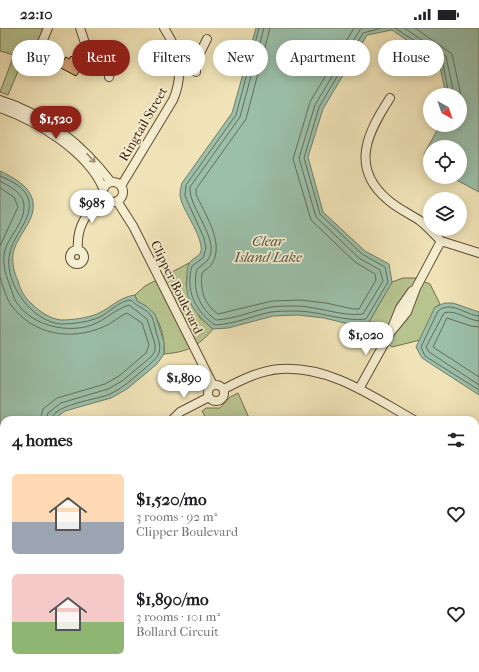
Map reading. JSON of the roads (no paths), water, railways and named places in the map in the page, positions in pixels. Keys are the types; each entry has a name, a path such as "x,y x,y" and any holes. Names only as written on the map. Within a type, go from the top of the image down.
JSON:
{"street":[{"path":"43,40 48,28"},
{"path":"80,28 84,40"},
{"name":"Ringtail Street","path":"164,28 171,40"},
{"path":"205,44 207,40"},
{"name":"Ringtail Street","path":"121,186 173,100 178,85 178,76"},
{"path":"390,98 368,137 365,149 371,179 386,198 419,220 441,241 479,253"},
{"path":"0,100 25,110 64,133 89,156 111,182 121,186 122,194 117,201 109,202 105,198 103,188 91,169 61,141 43,128 0,108"},
{"path":"103,188 111,182"},
{"path":"78,250 78,233 84,219 96,204 105,198"},
{"name":"Clipper Boulevard","path":"117,201 133,226 213,385"},
{"path":"359,389 390,333 407,312 416,288 441,241"},
{"path":"224,389 248,377 280,369 308,370 336,378 407,416"},
{"path":"213,385 220,385 224,389 225,394 220,400 215,401 209,397 208,389 213,385"},
{"path":"176,416 180,412 209,397"}],"water":[{"name":"Clear Island Lake","path":"256,28 479,28 479,192 464,184 467,184 467,140 432,140 436,132 467,132 467,88 445,88 442,76 444,76 444,40 407,40 392,30 367,35 364,40 276,40 276,76 343,76 323,109 308,157 323,212 365,251 389,264 392,282 369,322 353,325 324,318 298,315 273,316 228,328 213,329 201,318 189,300 187,293 188,267 190,262 200,254 201,249 200,240 181,200 180,194 182,183 232,113 242,76 268,76 268,40 253,40"},
{"path":"0,171 14,178 23,185 30,193 32,198 33,206 30,220 18,240 13,254 14,271 20,288 29,301 45,314 57,319 65,320 84,318 97,314 124,298 135,295 137,301 146,306 155,314 164,342 164,354 157,364 127,389 111,398 65,411 58,416 0,416"},
{"path":"445,303 453,303 479,312 479,395 422,358 416,347 435,307"}]}
